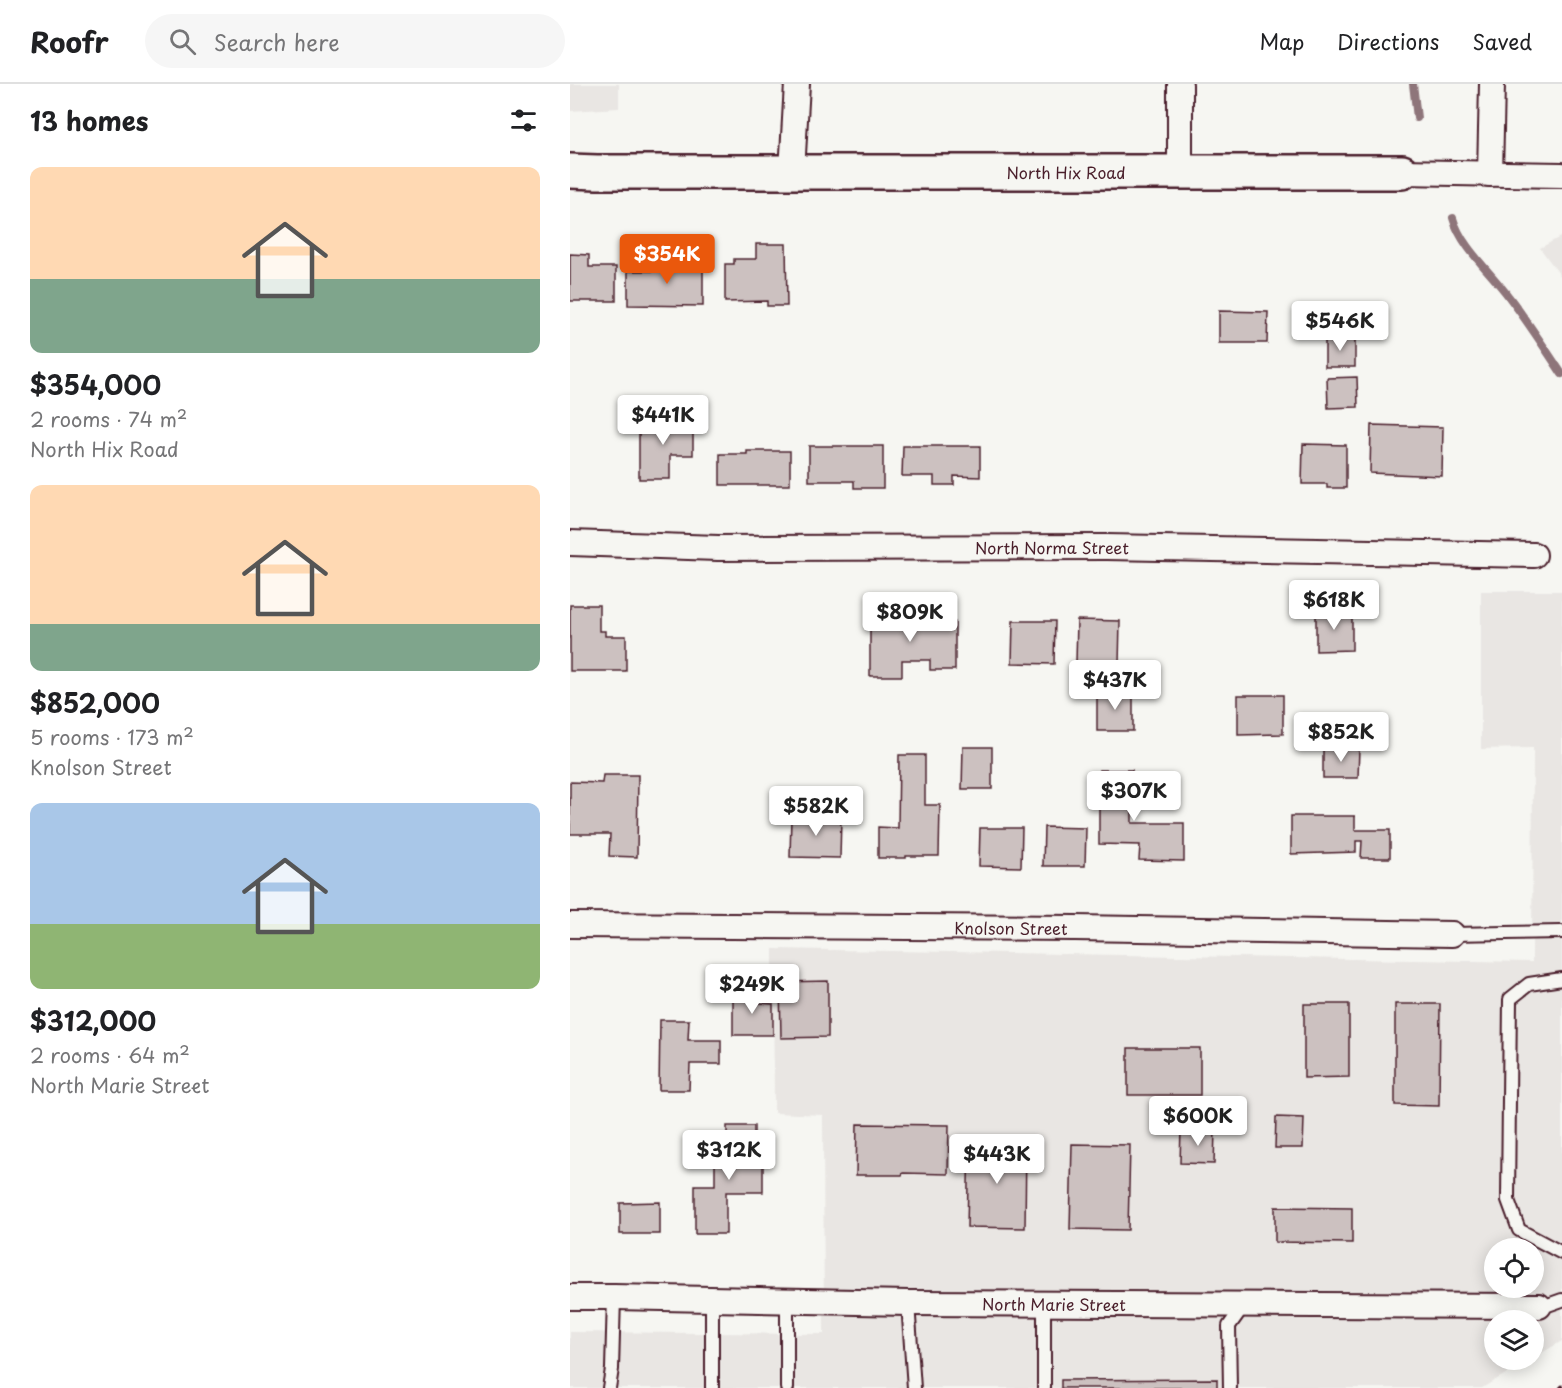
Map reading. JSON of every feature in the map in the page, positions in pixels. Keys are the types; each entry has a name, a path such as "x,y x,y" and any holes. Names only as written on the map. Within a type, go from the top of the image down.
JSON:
{"street":[{"path":"792,172 798,84"},
{"path":"1180,84 1180,173"},
{"path":"1490,174 1492,84"},
{"name":"North Hix Road","path":"570,171 1402,172 1562,175"},
{"name":"North Norma Street","path":"570,543 718,548 1107,547 1534,555"},
{"name":"Knolson Street","path":"570,925 1063,928 1452,934"},
{"name":"North Marie Street","path":"570,1297 908,1303 1539,1306"}],"lane":[{"path":"1452,934 1562,932"},
{"path":"1562,979 1529,984 1510,999 1508,1200 1519,1230 1562,1253"},
{"path":"609,1388 612,1369 614,1297"},
{"path":"712,1299 712,1388"},
{"path":"787,1300 787,1388"},
{"path":"1539,1306 1562,1300"},
{"path":"908,1303 914,1388"},
{"path":"1044,1303 1044,1388"},
{"path":"1230,1388 1229,1326 1244,1305"}],"shaded area":[{"path":"570,84 619,84 619,108 570,111"},
{"path":"1562,236 1562,278 1540,248"},
{"path":"1481,591 1562,591 1562,1341 1544,1352 1544,1310 1484,1310 1484,1370 1512,1370 1482,1388 570,1388 570,1332 824,1334 823,1115 774,1113 773,949 1532,962 1533,748 1481,749"}],"building":[{"path":"756,244 786,244 787,306 767,306 767,301 725,302 725,264 734,264 734,259 756,259"},
{"path":"570,254 589,255 589,267 616,267 616,301 570,301"},
{"path":"656,258 680,259 680,265 703,265 703,306 628,305 628,271 656,271"},
{"path":"1219,311 1268,312 1267,343 1219,343"},
{"path":"1325,337 1355,337 1355,367 1325,367"},
{"path":"1357,377 1358,407 1328,408 1327,378"},
{"path":"639,421 693,421 693,455 670,455 670,479 639,479"},
{"path":"1371,425 1443,427 1442,476 1370,473"},
{"path":"1303,444 1346,445 1346,488 1327,488 1327,484 1302,484"},
{"path":"809,446 883,446 883,488 854,488 854,481 809,481"},
{"path":"903,446 980,446 980,477 954,476 954,485 934,485 934,476 902,476"},
{"path":"747,451 790,451 790,485 720,485 720,454 747,454"},
{"path":"570,605 599,605 599,631 605,631 605,636 626,636 626,671 570,671"},
{"path":"1316,611 1352,611 1352,650 1316,651"},
{"path":"870,615 927,615 927,622 955,622 955,670 930,670 930,660 902,660 902,676 870,676"},
{"path":"1077,620 1120,621 1119,664 1076,663"},
{"path":"1013,621 1055,621 1054,664 1012,663"},
{"path":"1097,691 1133,691 1133,731 1097,731"},
{"path":"1238,695 1283,695 1283,734 1238,735"},
{"path":"963,747 992,747 992,789 962,789"},
{"path":"1323,748 1359,748 1358,778 1323,778"},
{"path":"899,755 925,755 925,805 940,805 939,856 878,858 878,827 898,828"},
{"path":"1099,770 1132,770 1132,823 1184,823 1184,861 1139,860 1140,845 1099,844"},
{"path":"603,775 638,775 637,857 609,856 610,834 570,834 570,782 602,783"},
{"path":"1291,816 1355,816 1355,830 1390,830 1390,858 1361,858 1362,841 1356,841 1356,852 1291,854"},
{"path":"791,817 841,817 840,858 790,857"},
{"path":"1044,827 1086,828 1085,866 1043,866"},
{"path":"980,828 1022,828 1021,867 979,866"},
{"path":"828,981 828,1037 781,1038 780,982"},
{"path":"733,992 759,992 759,1003 773,1004 773,1035 733,1035"},
{"path":"1304,1004 1349,1004 1349,1077 1304,1078"},
{"path":"1395,1004 1440,1004 1439,1106 1395,1105"},
{"path":"660,1020 689,1020 688,1040 721,1040 721,1064 690,1064 689,1090 659,1090"},
{"path":"1128,1048 1200,1048 1200,1095 1128,1095"},
{"path":"1276,1117 1304,1118 1303,1148 1275,1148"},
{"path":"857,1124 949,1125 948,1174 856,1175"},
{"path":"727,1126 754,1126 754,1161 763,1161 763,1192 726,1192 726,1234 695,1234 695,1185 715,1185 715,1162 727,1162"},
{"path":"1181,1129 1215,1130 1214,1164 1180,1163"},
{"path":"969,1142 1026,1143 1025,1228 967,1227"},
{"path":"1072,1144 1130,1145 1128,1230 1070,1229"},
{"path":"660,1202 660,1234 620,1234 620,1203"},
{"path":"1275,1207 1352,1208 1352,1243 1275,1242"},
{"path":"1217,1379 1217,1388 1061,1388 1061,1380"}],"waterway":[{"path":"1413,84 1417,118"},
{"path":"1453,218 1469,249 1516,306 1562,374"}]}
